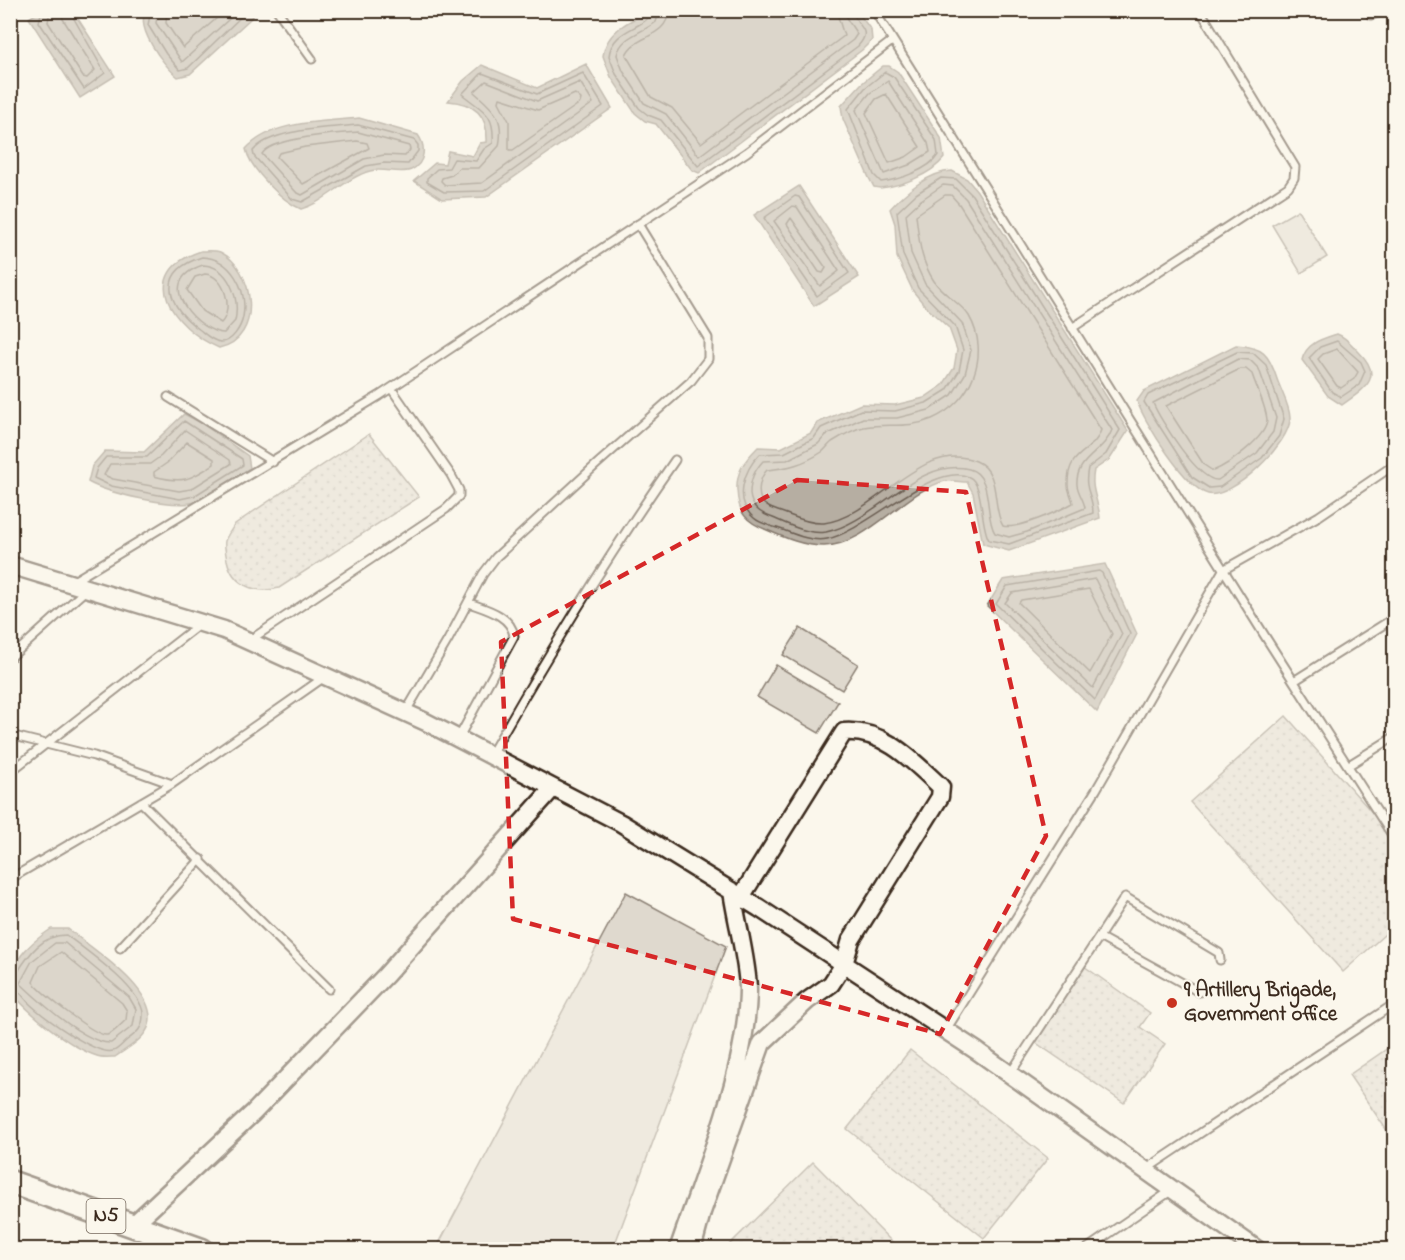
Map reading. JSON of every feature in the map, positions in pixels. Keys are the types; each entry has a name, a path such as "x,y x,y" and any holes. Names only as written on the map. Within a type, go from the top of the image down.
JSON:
{"highway":[{"name":"N5","path":"10,1182 202,1250"},
{"name":"N5","path":"10,1197 164,1250"}],"street":[{"path":"10,565 200,623 248,641 405,713 621,823 736,894 946,1030 1258,1250"},
{"path":"862,731 905,753 941,788 940,797 851,940 844,964 831,984 807,1001 762,1043 690,1249 714,1143 744,1042 748,988 736,894 844,732 862,731"},
{"path":"133,1225 253,1113 386,975 553,788"}],"lane":[{"path":"277,10 312,59"},
{"path":"874,10 1223,570 1395,838"},
{"path":"1072,328 1288,187 1294,178 1295,167 1200,10"},
{"path":"1366,10 1371,15 1389,10"},
{"path":"70,584 391,388 747,152 892,41"},
{"path":"405,713 469,603 483,574 496,557 691,381 708,359 708,338 638,224"},
{"path":"248,641 446,508 459,496 451,475 391,388"},
{"path":"168,397 273,462"},
{"path":"490,756 555,641 624,532 675,460"},
{"path":"946,1030 1096,790 1223,570 1319,516 1395,465"},
{"path":"10,658 87,589"},
{"path":"458,739 514,636 513,628 502,617 469,603"},
{"path":"1294,681 1395,618"},
{"path":"10,772 200,623"},
{"path":"10,879 172,784 326,677"},
{"path":"10,735 117,763 172,784"},
{"path":"1349,765 1395,737"},
{"path":"141,802 201,859 276,939 329,989"},
{"path":"120,948 201,859"},
{"path":"1010,1074 1125,897 1219,953 1220,960"},
{"path":"1099,937 1199,992"},
{"path":"1145,1170 1395,1004"},
{"path":"1085,1250 1173,1190"}],"highlighted area":[{"path":"797,480 966,492 1046,836 940,1034 513,919 501,642"}],"shaded area":[{"path":"1298,210 1327,257 1301,273 1272,225"},
{"path":"369,434 419,497 279,588 254,589 240,582 230,569 225,548 226,539 235,524"},
{"path":"800,628 858,664 842,690 783,655"},
{"path":"776,665 838,702 819,733 757,697"},
{"path":"1286,716 1394,837 1394,926 1343,972 1190,802"},
{"path":"626,892 726,946 613,1249 436,1249"},
{"path":"1081,964 1150,1013 1140,1027 1165,1044 1124,1103 1029,1038"},
{"path":"1394,1044 1394,1141 1349,1075"},
{"path":"910,1050 1048,1158 984,1238 847,1129"},
{"path":"813,1162 899,1249 734,1249 729,1245"}],"water":[{"path":"147,10 255,11 251,18 190,74 178,77 158,55 147,35 144,17"},
{"path":"40,11 73,11 115,76 80,98 29,18"},
{"path":"651,11 857,11 871,30 872,40 862,50 699,173 692,170 656,124 645,121 635,113 611,77 603,56 605,47 614,33 635,18"},
{"path":"586,64 612,108 486,197 442,199 414,181 435,163 445,164 448,151 473,156 480,143 487,142 485,124 478,112 466,104 448,101 463,81 482,65 537,88"},
{"path":"883,66 889,66 898,72 941,138 944,158 931,170 915,179 880,188 874,187 869,178 843,119 841,106 861,84"},
{"path":"359,118 418,135 423,149 420,163 411,170 401,172 375,170 361,174 319,201 301,209 268,184 254,166 246,149 270,132 284,128 314,122"},
{"path":"952,171 967,179 977,191 1128,431 1110,459 1094,470 1094,489 1100,518 1009,551 983,544 973,493 967,482 945,481 915,496 856,537 840,543 817,546 802,543 754,524 741,511 737,483 742,466 758,447 781,448 811,433 817,423 861,404 895,405 924,398 943,385 954,368 957,350 949,328 926,307 913,291 897,257 895,224 890,209 926,179"},
{"path":"799,186 859,277 814,306 754,215"},
{"path":"201,251 218,251 232,260 241,272 247,287 248,318 243,331 233,342 219,348 187,328 175,314 168,300 165,286 169,273 181,261"},
{"path":"1337,334 1346,339 1367,361 1371,376 1358,394 1342,405 1328,396 1302,360 1311,346"},
{"path":"1236,345 1259,350 1268,358 1290,413 1288,429 1271,455 1258,468 1231,488 1208,494 1189,480 1167,454 1137,401 1144,391"},
{"path":"184,414 201,423 248,456 250,468 209,495 185,504 141,499 110,491 88,482 92,466 105,451 144,452"},
{"path":"1105,564 1137,634 1097,712 987,606 1003,580"},
{"path":"51,929 68,929 121,971 144,998 149,1012 147,1030 135,1043 115,1057 99,1057 62,1038 39,1020 11,992 13,972 21,955 34,941"}],"place":[{"name":"9 Artillery Brigade, Government office","path":"1172,1003"}]}
